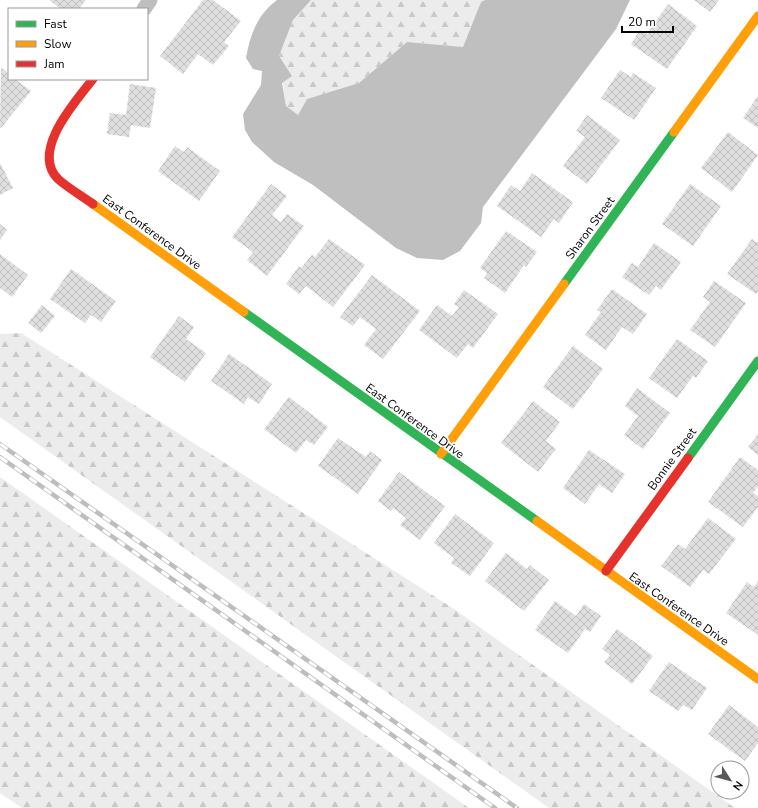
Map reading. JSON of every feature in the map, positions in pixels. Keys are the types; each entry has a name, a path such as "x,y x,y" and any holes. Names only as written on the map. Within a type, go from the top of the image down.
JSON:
{"street":[{"name":"Sharon Street","path":"441,454 758,16"},
{"name":"East Conference Drive","path":"92,80 57,128 50,144 50,162 59,180 758,680"},
{"name":"Bonnie Street","path":"606,571 758,361"}],"green space":[{"path":"311,0 485,0 481,2 463,47 407,42 359,83 307,99 298,115 286,106 279,56 293,20"},
{"path":"21,333 454,609 710,790 710,800 724,800 735,808 549,808 0,417 0,334"},
{"path":"0,477 469,808 22,808 0,793"}],"shaded area":[{"path":"277,0 311,0 293,20 279,56 292,76 282,83 286,106 298,115 307,99 359,83 407,42 463,47 481,2 485,0 630,0 616,29 483,207 481,223 460,251 443,260 417,258 396,248 313,185 274,162 252,142 245,130 243,114 261,85 262,71 253,69 246,58 252,33 259,19"}],"building":[{"path":"49,0 86,0 80,8 60,8"},
{"path":"203,0 213,0 241,21 224,42 229,46 213,65 198,54 183,74 160,56"},
{"path":"694,0 719,0 710,12"},
{"path":"668,4 697,26 667,69 631,44 640,30 647,34"},
{"path":"1,67 8,73 8,80 16,80 31,91 1,128"},
{"path":"620,70 631,77 633,73 656,88 634,120 601,98"},
{"path":"130,84 156,88 150,128 131,125 129,137 107,134 110,113 126,115"},
{"path":"758,96 758,128 743,118"},
{"path":"587,115 620,140 587,184 563,166 585,137 576,131"},
{"path":"728,132 758,155 732,192 701,168"},
{"path":"175,146 184,152 187,147 220,171 199,201 158,171"},
{"path":"0,163 13,188 0,195"},
{"path":"532,173 573,202 559,223 554,219 541,237 497,206 511,185 520,191"},
{"path":"271,184 287,196 272,215 281,222 287,214 304,226 267,276 247,260 253,252 232,237"},
{"path":"690,184 721,206 693,246 662,224"},
{"path":"0,224 7,230 0,240"},
{"path":"506,231 537,252 526,267 524,265 505,293 484,278 487,273 480,268"},
{"path":"329,239 365,265 333,307 306,286 299,294 286,284 299,266 301,268 312,255 315,257"},
{"path":"752,239 758,243 758,291 756,294 727,274"},
{"path":"654,243 681,262 661,290 656,286 649,295 622,277 632,263 638,267"},
{"path":"0,254 28,275 12,297 0,288"},
{"path":"71,269 116,301 101,322 91,315 85,323 50,299"},
{"path":"372,275 420,311 383,359 364,345 376,329 360,317 353,326 340,317"},
{"path":"714,281 746,303 715,347 690,330 710,302 703,297"},
{"path":"612,289 647,314 633,334 622,327 606,350 585,335 601,312 597,310"},
{"path":"464,290 498,314 473,348 468,344 457,358 419,330 437,305 452,316 459,307 454,304"},
{"path":"42,305 55,316 41,333 28,323"},
{"path":"179,316 194,327 186,339 206,353 185,382 150,357"},
{"path":"677,339 708,361 696,378 693,376 677,398 649,378"},
{"path":"573,346 603,369 573,409 543,387"},
{"path":"229,354 272,384 259,404 248,397 244,404 211,381"},
{"path":"637,388 670,413 643,449 624,435 638,416 625,406"},
{"path":"289,397 328,427 314,445 306,440 296,453 264,429"},
{"path":"533,401 560,422 546,441 556,449 538,472 501,443"},
{"path":"758,434 758,455 748,447"},
{"path":"338,438 366,457 370,451 382,460 358,494 318,466"},
{"path":"589,450 625,474 612,493 599,484 585,504 563,488"},
{"path":"740,457 758,470 758,486 753,493 758,496 758,507 743,527 708,502"},
{"path":"399,472 445,506 420,540 400,525 406,518 393,508 391,511 378,501"},
{"path":"455,514 494,543 470,576 451,563 454,558 434,543"},
{"path":"708,518 736,539 709,574 703,570 690,587 661,566 678,544 685,549"},
{"path":"506,553 527,569 530,565 549,580 524,611 485,581"},
{"path":"758,581 758,635 726,613 747,582 754,587"},
{"path":"555,601 576,616 584,604 601,616 590,632 585,629 568,653 535,630"},
{"path":"617,629 653,656 632,684 604,662 610,655 602,649"},
{"path":"669,662 707,688 692,710 683,705 678,711 649,691"},
{"path":"729,705 758,727 758,743 746,760 744,760 708,734"}],"railway":[{"path":"0,444 517,808"},
{"path":"0,457 495,808"}],"traffic: fast":[{"path":"564,284 674,132"},
{"path":"244,312 537,521"},
{"path":"688,458 758,361"}],"traffic: slow":[{"path":"674,132 758,16"},
{"path":"93,204 244,312"},
{"path":"441,454 564,284"},
{"path":"537,521 758,679"}],"traffic: jam":[{"path":"92,80 67,113 52,141 49,155 51,168 58,179 93,204"},
{"path":"606,571 688,458"}]}
